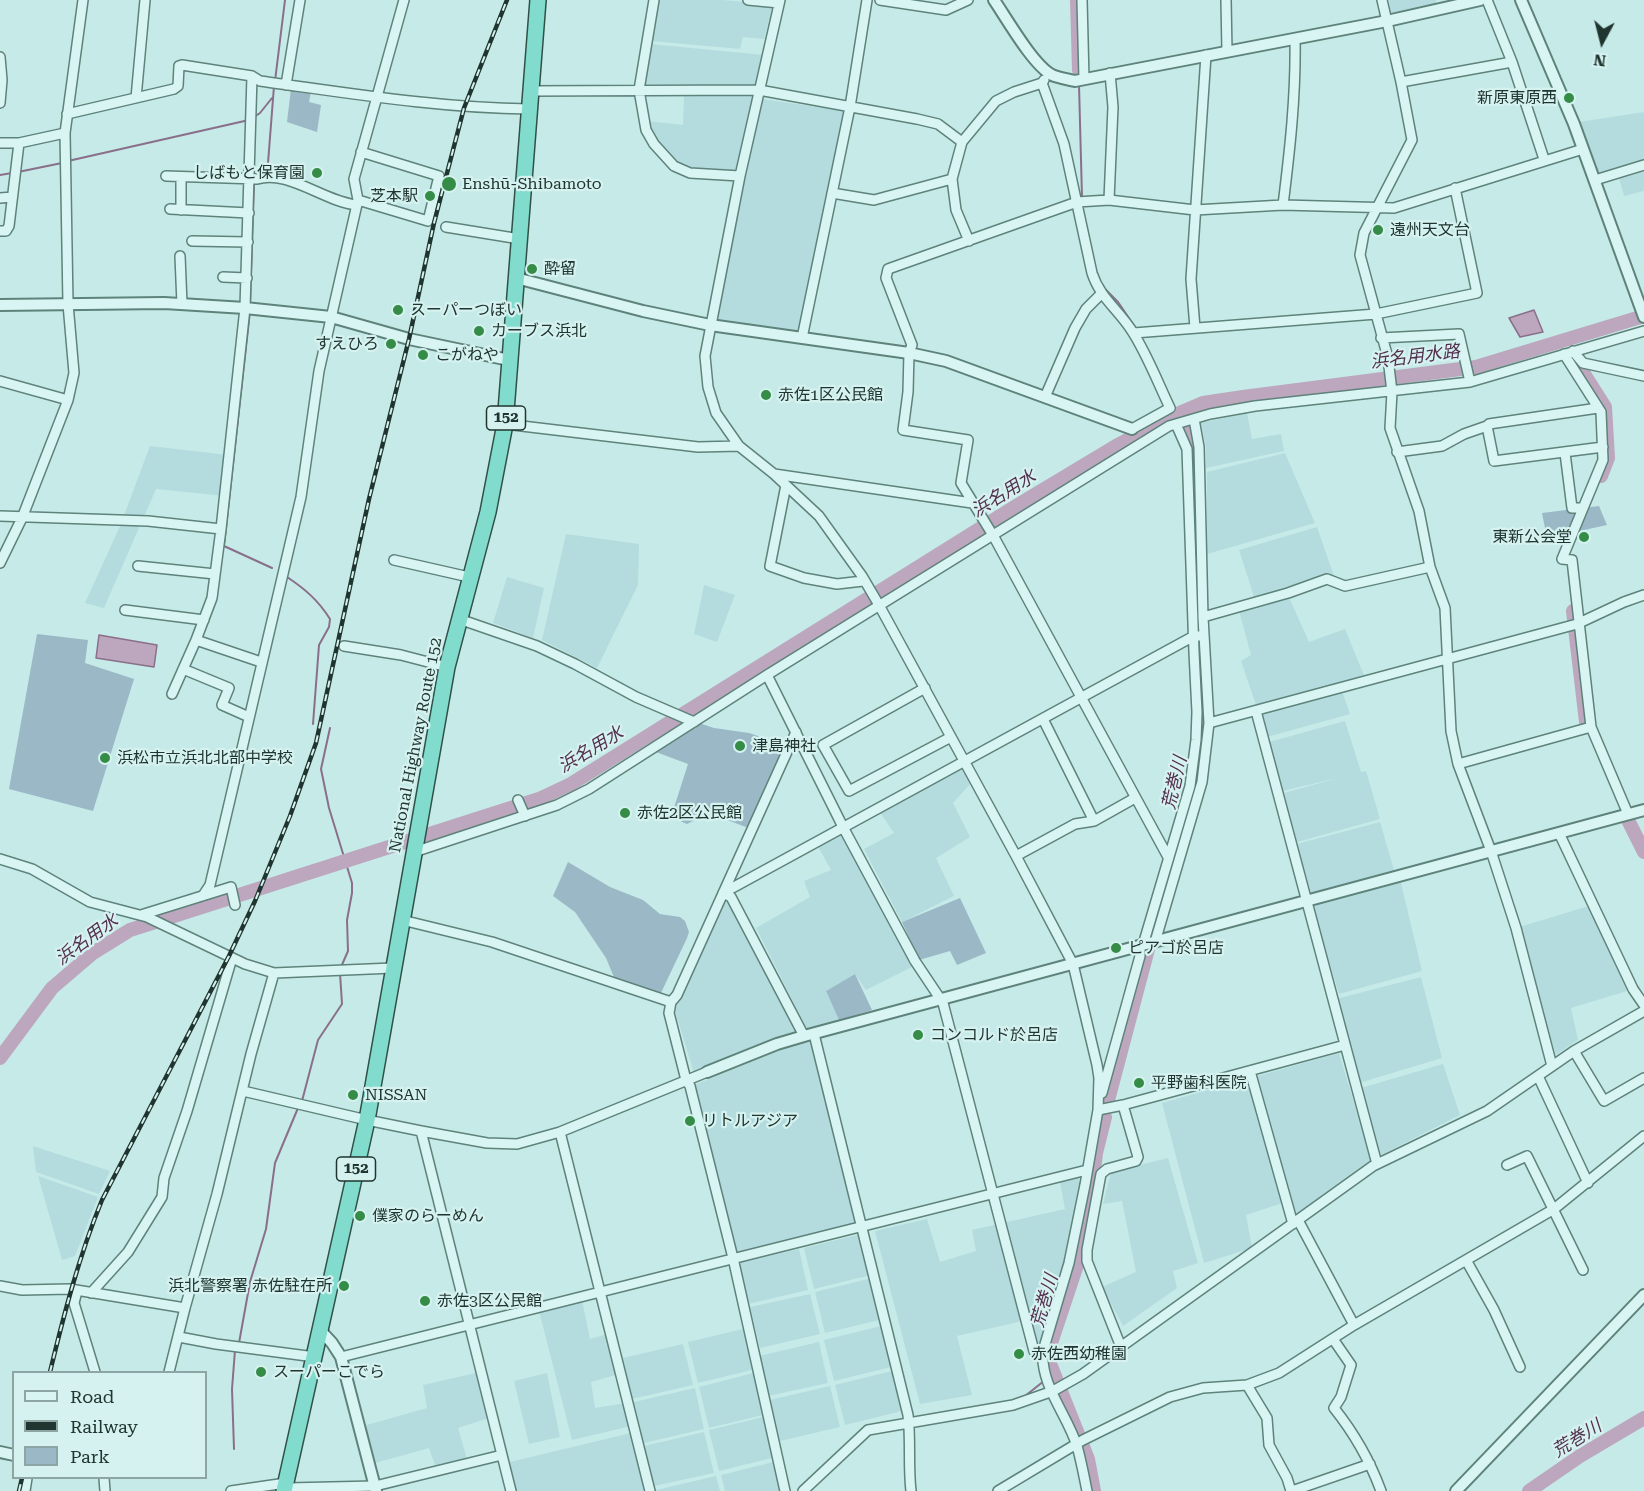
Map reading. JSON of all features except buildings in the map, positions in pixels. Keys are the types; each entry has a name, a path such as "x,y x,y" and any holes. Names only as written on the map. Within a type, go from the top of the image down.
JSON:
{"highway":[{"name":"National Highway Route 152","path":"285,1487 367,1120 447,667 488,512 505,424 538,0"}],"street":[{"path":"0,563 22,518 68,400 74,373 68,304 64,133 83,0"},
{"path":"136,98 145,0"},
{"path":"284,84 300,0"},
{"path":"204,894 210,885 301,497 319,371 358,203 354,179 404,0"},
{"path":"654,0 639,90 646,130 654,144 674,166 690,173 740,176"},
{"path":"748,0 780,1 740,176 705,356 708,387 716,413 739,446 786,484 819,516 878,604 925,688 1073,964 1098,1065 1098,1105"},
{"path":"802,338 850,107 867,0"},
{"path":"880,0 946,10 968,0"},
{"path":"994,0 1037,62 1050,74 1075,81 1387,21 1480,0"},
{"path":"1082,0 1084,79"},
{"path":"1226,0 1227,51"},
{"path":"1382,0 1412,140 1364,233 1360,255 1390,371 1392,390 1390,428 1419,511 1430,567 1445,608 1451,731 1458,764 1491,851 1516,928 1552,1066"},
{"path":"1487,0 1512,62 1544,159"},
{"path":"1521,0 1560,89 1643,309"},
{"path":"1283,205 1293,127 1296,80 1295,39"},
{"path":"1195,328 1191,279 1206,56"},
{"path":"0,57 2,80 0,103"},
{"path":"1401,82 1512,62"},
{"path":"67,114 177,88 180,65 252,76 260,81 449,107 529,109"},
{"path":"969,241 956,210 951,179 962,142 996,101 1014,92 1042,83 1050,74"},
{"path":"1109,200 1113,107 1110,74"},
{"path":"172,694 212,598 222,529 249,308 247,278 252,178 250,113 252,76"},
{"path":"1042,83 1064,144 1092,273 1101,294 1118,311 1134,333 1170,408 1132,429"},
{"path":"530,91 759,90 938,124 962,142"},
{"path":"0,143 19,143 64,133"},
{"path":"0,231 8,229 19,143"},
{"path":"1168,857 992,534 961,483 968,440 903,430 912,340 886,278 888,269 1077,202 1109,200 1195,210 1283,205 1394,208 1544,159 1583,149"},
{"path":"166,176 252,178 270,176 304,187 336,202 358,203 428,221 439,176 361,152"},
{"path":"1595,180 1644,165"},
{"path":"181,177 181,210"},
{"path":"832,193 874,200 951,179"},
{"path":"1134,333 1376,314 1477,293 1455,188"},
{"path":"0,198 12,197"},
{"path":"170,209 249,213"},
{"path":"446,227 520,239"},
{"path":"192,241 248,242"},
{"path":"180,256 182,304"},
{"path":"223,277 247,278"},
{"path":"516,278 643,311 710,325 909,353 946,361 1152,437"},
{"path":"1045,397 1080,318 1101,294"},
{"path":"0,305 182,304 249,308 332,317 409,339 509,360"},
{"path":"415,849 525,813 557,805 590,789 690,721 992,534 1176,424 1255,406 1392,390 1469,378 1644,331"},
{"path":"1381,338 1459,334 1469,378"},
{"path":"1569,352 1583,363 1644,376"},
{"path":"1569,352 1600,412 1603,460 1582,508 1567,560 1591,727 1628,814"},
{"path":"0,381 68,400"},
{"path":"1397,452 1442,446 1489,424 1598,408"},
{"path":"1147,944 1168,857 1190,786 1196,740 1199,636 1203,617 1199,447 1194,419"},
{"path":"505,424 686,446 739,446"},
{"path":"1087,1491 1079,1443 1044,1373 1043,1356 1069,1263 1098,1105 1140,956 1147,944 1202,782 1209,723 1199,636 1187,449 1176,424"},
{"path":"1487,426 1494,461 1603,447"},
{"path":"1565,453 1572,508 1582,508"},
{"path":"774,474 972,503"},
{"path":"786,484 770,566 804,578 837,584 863,581"},
{"path":"0,516 148,521 222,529"},
{"path":"394,561 469,577"},
{"path":"138,566 215,574"},
{"path":"1203,617 1327,579 1345,586 1430,567"},
{"path":"1209,723 1576,624 1644,595"},
{"path":"125,610 204,620"},
{"path":"459,619 537,646 690,721"},
{"path":"723,893 964,760 1199,636"},
{"path":"196,640 261,662"},
{"path":"344,646 401,655 447,667"},
{"path":"183,669 229,688 222,705 249,717"},
{"path":"767,675 843,827 915,961 943,1002 1034,1351 1043,1356"},
{"path":"925,688 823,745 849,791 951,737"},
{"path":"1256,711 1377,1164"},
{"path":"1043,719 1094,821"},
{"path":"1458,764 1591,727"},
{"path":"784,1491 733,1258 690,1086 686,1080 669,1013 671,1002 796,732"},
{"path":"1016,856 1075,824 1094,821 1136,798"},
{"path":"518,800 525,813"},
{"path":"243,1091 367,1120 487,1143 517,1144 537,1140 777,1044 1644,810"},
{"path":"1559,832 1633,989 1644,1005"},
{"path":"0,859 32,868 90,902 144,916 245,964 274,972 393,968"},
{"path":"144,916 204,894 231,887 235,905"},
{"path":"723,893 731,897 809,1035 862,1226 911,1428 909,1470 911,1491"},
{"path":"402,920 492,942 671,1002"},
{"path":"91,1293 128,1252 162,1197 164,1178 187,1111 232,958"},
{"path":"169,1371 274,972"},
{"path":"804,1491 868,1430 1013,1405 1053,1391 1083,1374 1377,1164 1487,1111 1574,1051 1644,1011"},
{"path":"1098,1105 1123,1105 1345,1045"},
{"path":"1574,1051 1604,1101 1644,1078"},
{"path":"1250,1071 1295,1222 1354,1325"},
{"path":"1538,1076 1588,1183"},
{"path":"1121,1347 1089,1268 1087,1250 1101,1174 1107,1169 1133,1163 1138,1157 1123,1105"},
{"path":"421,1131 512,1491"},
{"path":"560,1132 650,1491"},
{"path":"998,1491 1079,1443 1170,1397 1203,1388 1247,1385 1279,1373 1354,1325 1554,1209 1644,1136"},
{"path":"1507,1165 1527,1156 1583,1270"},
{"path":"341,1357 1087,1170"},
{"path":"1466,1260 1494,1310 1520,1367"},
{"path":"0,1286 22,1290 70,1289 185,1308"},
{"path":"76,1291 74,1303 95,1371"},
{"path":"1456,1491 1644,1295"},
{"path":"320,1330 333,1342 341,1357 376,1489"},
{"path":"179,1337 315,1357"},
{"path":"1333,1339 1351,1365 1341,1397 1334,1408 1350,1428 1370,1464 1381,1491"},
{"path":"1247,1385 1267,1418 1269,1445 1287,1478 1291,1491 1370,1464"},
{"path":"231,1491 285,1487 376,1489 502,1455"}],"shaded area":[{"path":"657,0 722,0 773,4 764,39 743,37 740,49 651,41"},
{"path":"1389,0 1436,0 1437,4 1391,13"},
{"path":"650,44 764,55 756,85 644,84"},
{"path":"684,93 754,93 737,172 683,167 658,142 647,121 683,125"},
{"path":"762,99 845,111 799,332 716,321"},
{"path":"1644,112 1644,164 1598,175 1579,122"},
{"path":"1644,171 1644,191 1624,196 1619,178"},
{"path":"1534,310 1543,332 1520,337 1509,318"},
{"path":"1247,413 1252,439 1281,434 1284,451 1206,468 1206,448 1201,423"},
{"path":"150,446 228,455 225,496 156,489 104,608 85,603 120,526"},
{"path":"1285,453 1315,523 1207,554 1207,472"},
{"path":"1317,527 1334,576 1257,602 1288,595 1309,642 1345,629 1366,680 1342,691 1350,714 1267,737 1241,661 1251,655 1238,607 1256,603 1239,550"},
{"path":"566,534 639,544 638,585 597,668 542,640"},
{"path":"507,577 544,588 533,638 493,623"},
{"path":"704,585 735,595 717,642 694,634"},
{"path":"99,635 157,645 154,667 96,658"},
{"path":"1345,721 1361,772 1366,771 1380,819 1297,842 1284,793 1338,778 1282,791 1269,742"},
{"path":"960,767 971,783 953,803 970,837 936,858 954,896 902,922 864,849 894,833 879,811"},
{"path":"1380,822 1394,870 1311,893 1297,844"},
{"path":"842,831 916,965 866,990 855,974 826,991 839,1020 808,1031 756,928 810,897 804,881 831,870 817,845"},
{"path":"1400,879 1422,971 1339,994 1311,903"},
{"path":"725,895 799,1032 694,1073 675,1011 679,997"},
{"path":"1589,906 1627,991 1571,1008 1578,1040 1556,1055 1516,928"},
{"path":"1421,977 1442,1058 1359,1083 1336,999"},
{"path":"811,1038 856,1224 732,1254 694,1085"},
{"path":"1339,1053 1372,1162 1294,1217 1286,1202 1246,1215 1252,1248 1204,1263 1162,1103"},
{"path":"1443,1064 1460,1115 1381,1155 1361,1088"},
{"path":"33,1146 110,1171 99,1194 36,1172"},
{"path":"1168,1158 1198,1263 1173,1271 1177,1288 1123,1326 1102,1287 1136,1272 1122,1201 1103,1204 1111,1172"},
{"path":"38,1176 98,1197 75,1256 62,1260"},
{"path":"1079,1176 1080,1188 1043,1356 1027,1320 957,1336 972,1395 920,1404 875,1231 927,1219 940,1262 976,1251 972,1230 1065,1209 1060,1182"},
{"path":"861,1234 871,1275 814,1289 804,1248"},
{"path":"799,1249 808,1290 748,1304 739,1263"},
{"path":"872,1278 883,1319 825,1333 815,1292"},
{"path":"810,1294 820,1334 760,1348 750,1307"},
{"path":"582,1300 590,1339 611,1333 619,1374 591,1382 595,1408 626,1403 631,1426 572,1440 539,1311"},
{"path":"881,1326 891,1367 834,1381 824,1340"},
{"path":"743,1329 752,1370 698,1383 688,1342"},
{"path":"819,1342 828,1383 768,1396 759,1356"},
{"path":"683,1344 693,1385 632,1399 623,1358"},
{"path":"892,1371 902,1411 845,1425 835,1385"},
{"path":"480,1372 492,1417 458,1428 467,1459 435,1465 429,1448 375,1463 363,1426 427,1408 423,1385"},
{"path":"547,1373 560,1437 529,1444 514,1381"},
{"path":"753,1373 763,1415 709,1428 699,1387"},
{"path":"830,1386 840,1427 780,1441 770,1400"},
{"path":"695,1388 704,1429 644,1443 634,1402"},
{"path":"763,1417 772,1458 719,1471 709,1430"},
{"path":"635,1432 649,1491 516,1491 510,1462"},
{"path":"704,1432 714,1473 654,1486 644,1446"},
{"path":"773,1462 780,1491 725,1491 721,1475"},
{"path":"716,1476 720,1491 656,1491 656,1490"}],"green space":[{"path":"291,89 311,92 309,102 321,105 317,132 287,122"},
{"path":"1599,506 1607,525 1547,538 1542,513"},
{"path":"37,634 88,640 85,663 134,679 93,811 9,789"},
{"path":"699,723 714,728 749,733 787,746 751,829 709,813 687,824 671,817 688,764 656,752"},
{"path":"568,862 610,887 643,900 660,914 680,917 685,921 689,932 687,938 660,995 616,982 606,958 575,912 553,896"},
{"path":"960,898 986,953 957,965 950,951 919,960 902,922"},
{"path":"855,974 872,1010 839,1020 826,991"}],"waterway":[{"path":"275,81 285,0"},
{"path":"1077,0 1079,70"},
{"path":"1079,85 1082,197"},
{"path":"255,175 265,170 268,163 274,86"},
{"path":"254,117 272,98"},
{"path":"68,161 249,120"},
{"path":"18,172 62,163"},
{"path":"0,175 12,173"},
{"path":"250,306 254,183"},
{"path":"1105,289 1118,302 1135,327"},
{"path":"250,311 224,546 272,568"},
{"name":"浜名用水","path":"0,1058 52,988 93,953 130,930 539,799 571,784 1013,508 1116,446 1175,415 1203,403 1476,367 1644,316"},
{"path":"1572,355 1605,407 1608,458 1601,476"},
{"name":"荒巻川","path":"1107,1104 1200,762 1201,707 1194,501 1195,447 1188,425"},
{"path":"287,577 311,595 330,619 329,627 319,645 313,724"},
{"path":"1573,611 1586,722"},
{"path":"330,728 321,769 329,808 352,883 347,920 348,951 341,967"},
{"path":"1627,818 1644,852"},
{"path":"302,1101 318,1040 342,1004 340,973"},
{"path":"239,1343 250,1282 266,1229 275,1163 298,1108"},
{"name":"荒巻川","path":"1094,1491 1088,1459 1049,1361 1049,1349 1076,1268 1089,1215 1096,1153 1105,1117"},
{"path":"234,1449 232,1389 235,1350"},
{"name":"荒巻川","path":"1048,1378 1054,1374"},
{"path":"1025,1396 1044,1381"},
{"path":"979,1415 1008,1409"},
{"name":"荒巻川","path":"1529,1491 1580,1456 1644,1418"}],"railway":[{"path":"50,1371 86,1242 102,1200 229,956 255,901 290,816 316,743 369,499 409,339 434,223 464,108 507,0"},
{"path":"19,1491 22,1479"}],"place":[{"name":"新原東原西","path":"1569,98"},
{"name":"しばもと保育園","path":"317,173"},
{"name":"Enshū-Shibamoto","path":"449,184"},
{"name":"芝本駅","path":"430,196"},
{"name":"遠州天文台","path":"1378,230"},
{"name":"酔留","path":"532,269"},
{"name":"スーパーつぼい","path":"398,310"},
{"name":"カーブス浜北","path":"479,331"},
{"name":"すえひろ","path":"391,344"},
{"name":"こがねや","path":"423,355"},
{"name":"赤佐1区公民館","path":"766,395"},
{"name":"東新公会堂","path":"1584,537"},
{"name":"津島神社","path":"740,746"},
{"name":"浜松市立浜北北部中学校","path":"105,758"},
{"name":"赤佐2区公民館","path":"625,813"},
{"name":"ピアゴ於呂店","path":"1116,948"},
{"name":"コンコルド於呂店","path":"918,1035"},
{"name":"平野歯科医院","path":"1139,1083"},
{"name":"NISSAN","path":"353,1095"},
{"name":"リトルアジア","path":"690,1121"},
{"name":"僕家のらーめん","path":"360,1216"},
{"name":"浜北警察署 赤佐駐在所","path":"344,1286"},
{"name":"赤佐3区公民館","path":"425,1301"},
{"name":"赤佐西幼稚園","path":"1019,1354"},
{"name":"スーパーこでら","path":"261,1372"}],"water label":[{"name":"浜名用水路","path":"1415,357"}]}
